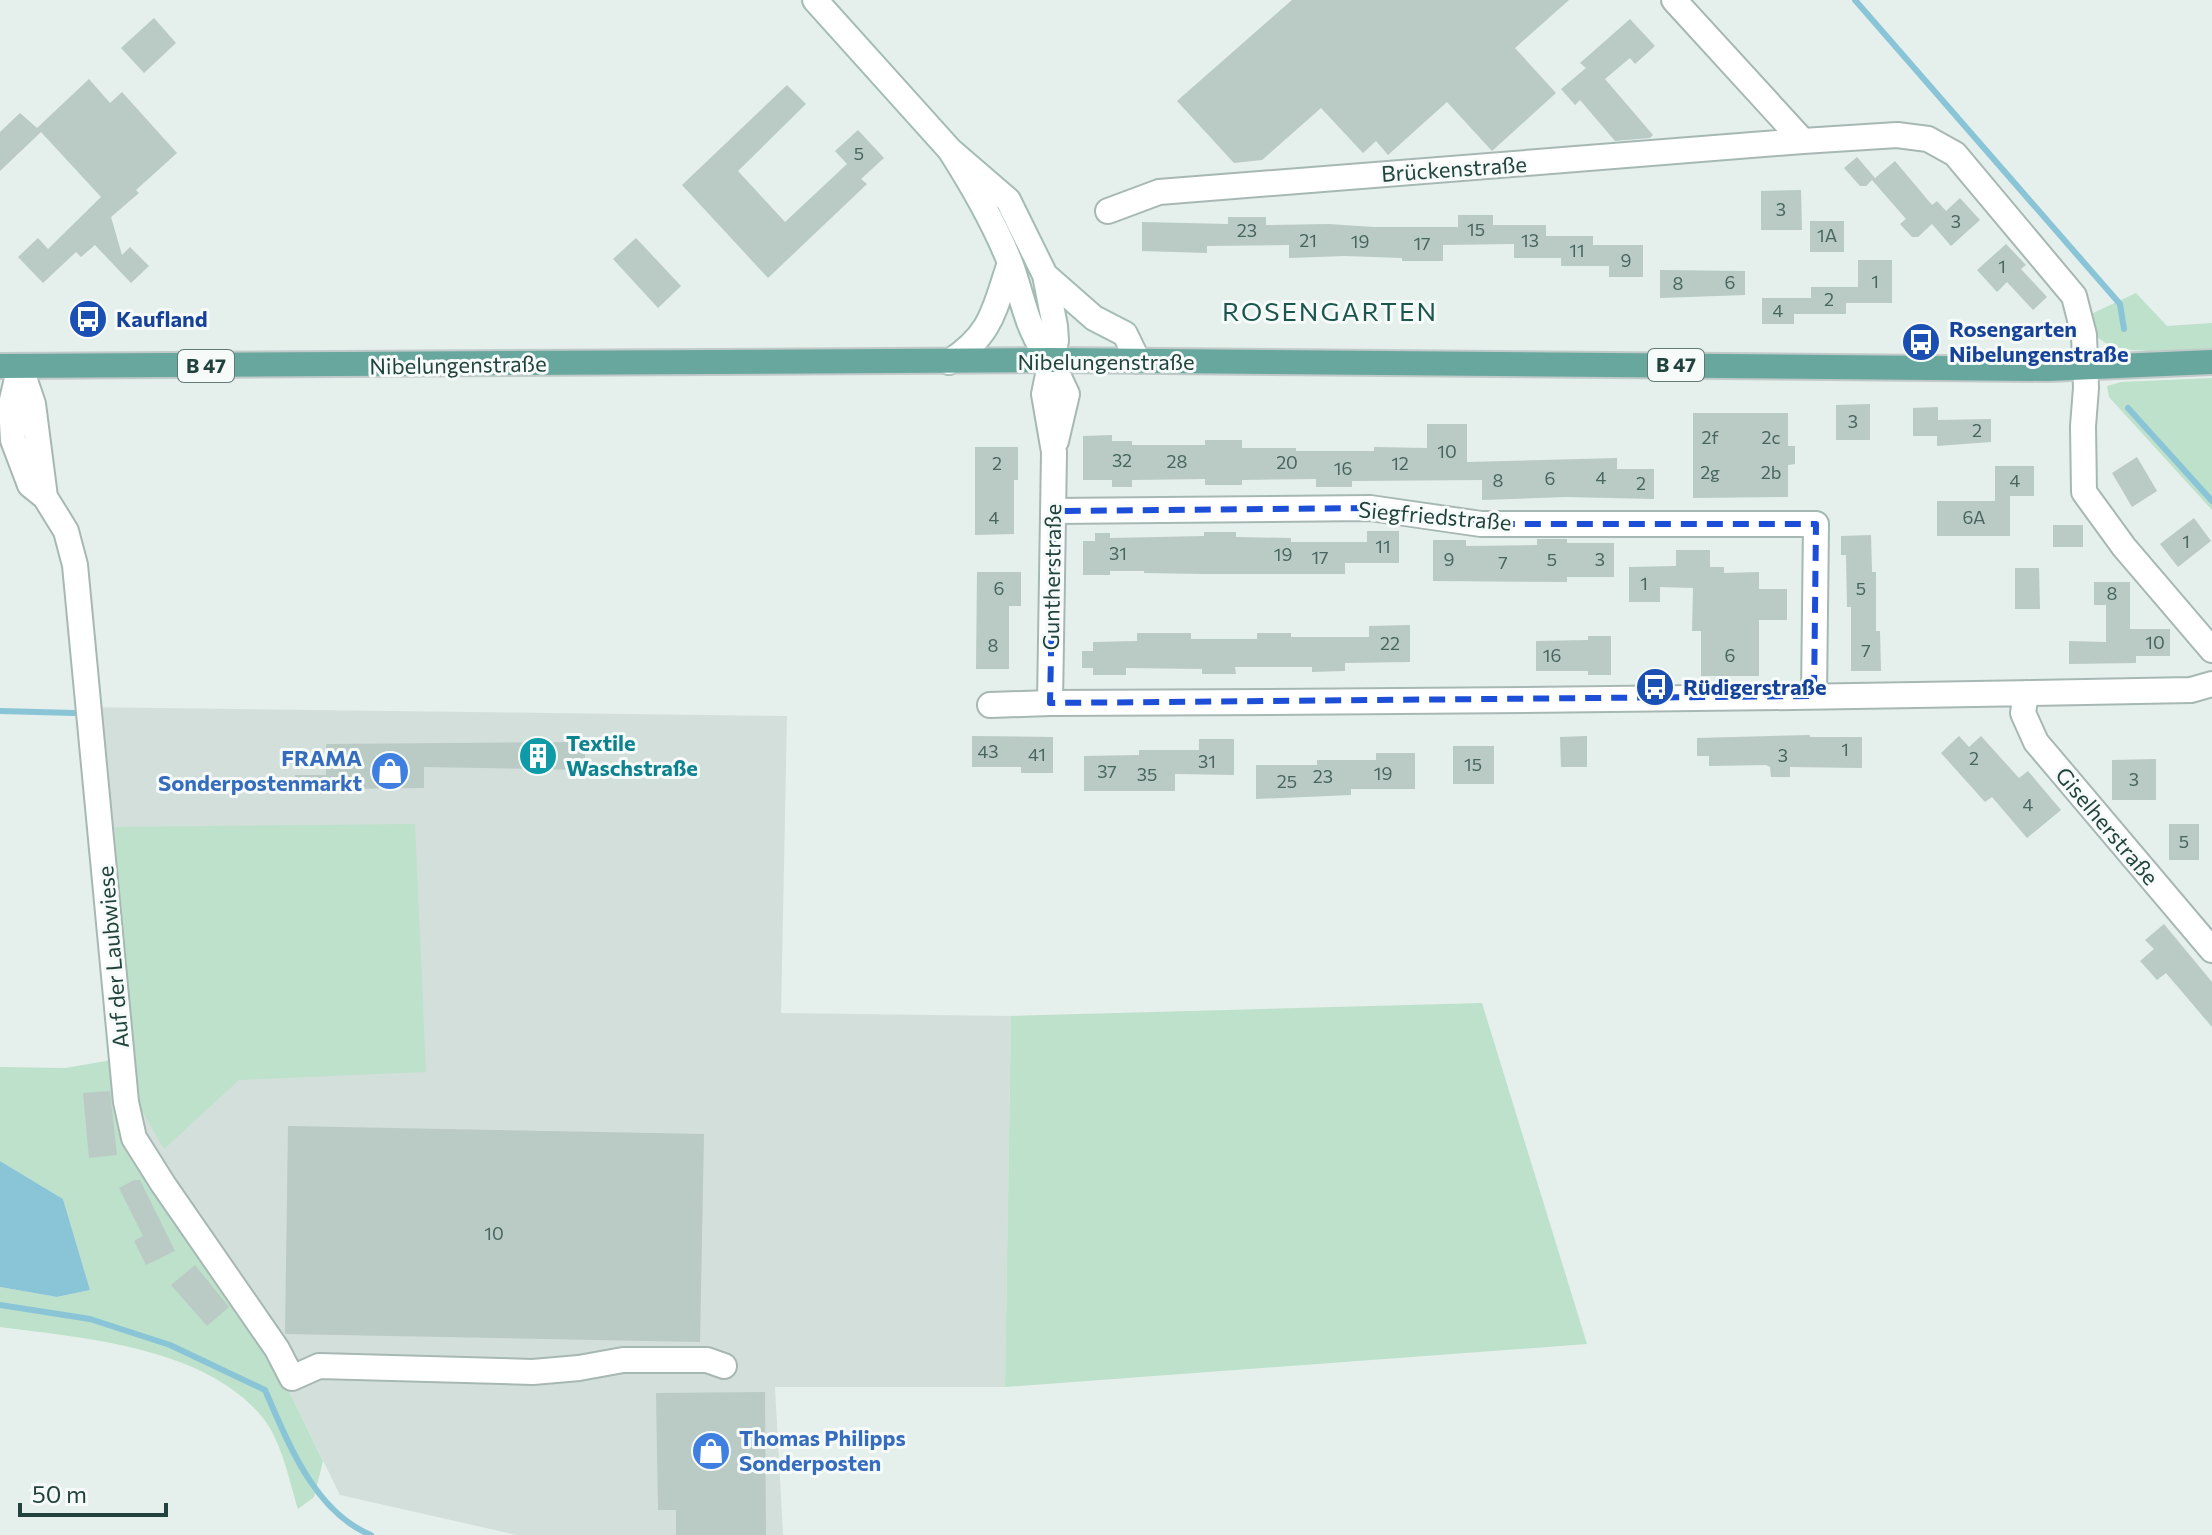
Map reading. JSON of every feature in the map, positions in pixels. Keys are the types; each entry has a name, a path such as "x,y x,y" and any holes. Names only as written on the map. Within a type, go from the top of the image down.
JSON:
{"main road":[{"name":"Nibelungenstraße","path":"10,366 1051,360 2085,369 2212,362"}],"street":[{"path":"815,0 950,150 1008,200 1045,275 1102,325 1125,334 1138,361"},
{"path":"1674,0 1803,141"},
{"name":"Brückenstraße","path":"1108,211 1159,192 1803,141 1897,135 1928,139 1955,154 2074,296 2084,335 2084,492 2124,547 2212,650"},
{"path":"950,150 974,188 1010,263 1037,344 1051,360"},
{"path":"949,362 980,339 1010,263"},
{"name":"Guntherstraße","path":"1045,275 1056,341 1044,394 1054,452 1050,703"},
{"name":"Auf der Laubwiese","path":"10,366 11,404 7,434 30,485 45,497 66,531 75,565 126,1102 134,1138 277,1349 292,1378 319,1366 533,1372 623,1360 707,1360 724,1366"},
{"name":"Auf der Laubwiese","path":"10,366 33,404 45,497"},
{"name":"Siegfriedstraße","path":"1054,511 1370,508 1481,524 1816,524 1814,696"},
{"path":"990,705 2026,693 2191,690 2212,684"},
{"name":"Giselherstraße","path":"2026,693 2023,713 2036,742 2212,950"}],"highlighted area":[{"path":"1370,508 1481,524 1816,524 1814,696 1050,703 1054,511"}],"shaded area":[{"path":"80,707 787,716 781,1013 1011,1016 1005,1387 775,1387 783,1535 517,1535 340,1495 288,1389 127,1137"}],"green space":[{"path":"2136,293 2167,326 2212,323 2212,348 2131,350 2103,341 2094,331 2091,314"},
{"path":"2212,378 2212,510 2109,397 2107,386 2121,382"},
{"path":"415,824 426,1072 239,1080 164,1149 129,1088 115,827"},
{"path":"1482,1003 1587,1344 1005,1387 1011,1016"},
{"path":"118,1059 127,1137 288,1389 323,1461 314,1497 298,1509 270,1428 239,1394 210,1375 142,1350 0,1327 0,1287 57,1297 90,1290 63,1199 0,1161 0,1067 65,1068"}],"water":[{"path":"0,1161 63,1199 90,1290 57,1297 0,1287"}],"building":[{"path":"1292,0 1569,0 1515,48 1556,93 1492,151 1447,102 1388,155 1376,141 1363,153 1321,108 1262,160 1234,163 1177,101"},
{"path":"154,18 176,43 144,73 121,48"},
{"path":"1630,19 1655,46 1635,64 1630,58 1605,79 1653,135 1650,138 1615,141 1580,100 1575,105 1561,89 1586,68 1580,63"},
{"path":"89,79 110,103 122,92 177,153 111,217 122,255 130,247 149,266 131,283 95,245 81,257 76,252 43,283 18,257 38,238 48,249 101,197 41,132 0,171 0,132 20,113 37,128"},
{"path":"787,85 806,104 738,171 785,222 847,164 835,151 858,130 884,158 861,179 867,184 768,278 682,185"},
{"path":"1857,157 1875,178 1895,161 1932,205 1937,201 1946,211 1960,198 1980,220 1951,246 1932,224 1918,237 1912,237 1900,224 1906,219 1872,180 1866,186 1860,186 1844,168"},
{"path":"1801,190 1802,230 1761,230 1761,191"},
{"path":"1458,215 1493,215 1493,225 1546,225 1546,236 1593,236 1593,245 1643,245 1643,277 1609,277 1609,266 1561,266 1561,258 1514,258 1514,244 1443,245 1443,261 1345,256 1289,258 1289,245 1207,246 1207,253 1142,251 1142,222 1228,224 1228,217 1266,217 1266,225 1458,227"},
{"path":"1810,221 1844,221 1844,252 1810,252"},
{"path":"636,238 681,286 658,308 613,259"},
{"path":"2006,244 2026,265 2021,269 2047,297 2033,310 2007,282 1997,292 1977,270"},
{"path":"1858,260 1892,260 1892,303 1846,303 1846,314 1794,314 1794,324 1762,324 1762,298 1811,298 1811,287 1858,287"},
{"path":"1660,270 1745,271 1745,295 1660,298"},
{"path":"1870,404 1870,440 1836,440 1836,405"},
{"path":"1938,407 1938,420 1991,419 1991,442 1937,446 1937,436 1913,436 1913,408"},
{"path":"1693,413 1788,413 1788,446 1795,446 1795,464 1788,465 1788,497 1693,498"},
{"path":"1427,424 1467,424 1467,462 1617,458 1617,469 1654,469 1654,499 1566,497 1482,500 1482,480 1352,481 1352,487 1316,487 1316,479 1242,480 1242,485 1205,485 1205,479 1132,480 1132,487 1112,487 1112,480 1083,480 1083,436 1112,435 1112,441 1132,441 1132,445 1205,445 1205,440 1242,440 1242,448 1374,451 1374,447 1427,448"},
{"path":"975,447 1018,447 1018,480 1014,480 1014,534 975,535"},
{"path":"2137,457 2157,491 2132,507 2112,473"},
{"path":"1995,466 2034,466 2034,496 2010,496 2010,536 1937,536 1937,501 1995,501"},
{"path":"2194,518 2211,541 2178,567 2160,544"},
{"path":"2053,525 2083,525 2083,547 2053,547"},
{"path":"1367,531 1399,531 1399,563 1345,563 1345,574 1110,571 1110,575 1083,575 1083,541 1095,541 1095,533 1110,533 1110,538 1204,536 1204,532 1236,532 1236,537 1291,538 1291,542 1367,542"},
{"path":"1871,535 1881,671 1851,671 1851,607 1847,607 1846,555 1841,555 1841,536"},
{"path":"1537,539 1567,539 1567,543 1614,543 1614,577 1567,577 1567,582 1433,581 1433,540 1466,540 1466,546 1537,545"},
{"path":"1676,550 1710,550 1710,567 1724,567 1724,573 1759,572 1759,589 1787,589 1787,620 1759,620 1759,676 1701,676 1701,631 1692,631 1693,588 1660,587 1660,602 1629,602 1629,567 1676,566"},
{"path":"2015,568 2039,568 2040,609 2015,609"},
{"path":"977,572 1021,572 1021,606 1009,606 1009,669 976,669"},
{"path":"2094,582 2130,582 2130,629 2170,629 2170,656 2136,656 2136,663 2069,664 2069,641 2106,642 2106,605 2094,605"},
{"path":"1410,625 1410,662 1345,663 1345,671 1312,672 1312,667 1235,667 1236,674 1202,674 1202,669 1126,668 1126,675 1093,675 1093,668 1082,668 1082,651 1093,651 1093,642 1137,641 1137,633 1191,633 1191,639 1257,639 1257,633 1291,633 1291,637 1369,637 1369,626"},
{"path":"1588,636 1611,636 1611,675 1588,675 1588,671 1536,671 1536,641 1588,640"},
{"path":"972,736 1053,737 1053,773 1021,773 1021,767 972,767"},
{"path":"1587,736 1587,767 1561,767 1560,737"},
{"path":"1959,736 1969,747 1981,736 2019,778 2028,771 2061,810 2027,838 1992,797 1985,802 1941,753"},
{"path":"1862,737 1862,768 1790,767 1790,777 1771,777 1770,767 1766,765 1709,766 1709,756 1697,756 1697,738"},
{"path":"1199,739 1234,739 1234,775 1175,774 1175,791 1084,791 1084,756 1139,755 1139,750 1199,750"},
{"path":"585,742 585,770 424,767 424,788 338,789 338,794 295,794 295,775 326,775 326,744"},
{"path":"1453,746 1494,746 1494,784 1453,784"},
{"path":"1376,753 1415,753 1415,789 1351,789 1351,795 1256,799 1256,765 1317,765 1317,760 1376,760"},
{"path":"2156,759 2156,800 2112,800 2112,760"},
{"path":"2169,824 2199,824 2199,860 2169,860"},
{"path":"2164,924 2212,982 2212,1027 2166,973 2157,980 2140,961 2154,949 2145,940"},
{"path":"110,1091 117,1155 89,1158 83,1093"},
{"path":"288,1126 704,1134 700,1342 285,1334"},
{"path":"140,1180 175,1251 146,1265 134,1241 143,1236 119,1188"},
{"path":"195,1265 229,1307 207,1326 171,1285"},
{"name":"Thomas Philipps Sonderposten","path":"765,1392 766,1535 676,1535 676,1510 658,1510 656,1393"}],"waterway":[{"path":"1855,0 2120,304 2124,329"},
{"path":"2128,408 2212,501"},
{"path":"0,711 74,713"},
{"path":"0,1305 90,1319 170,1345 265,1390 294,1453 318,1493 351,1524 371,1535"}],"place":[{"name":"Kaufland","path":"88,319"},
{"name":"Rosengarten Nibelungenstraße","path":"1921,342"},
{"name":"Rüdigerstraße","path":"1655,687"},
{"name":"Textile Waschstraße","path":"538,756"},
{"name":"FRAMA Sonderpostenmarkt","path":"390,771"},
{"name":"Thomas Philipps Sonderposten","path":"711,1451"}],"district":[{"name":"ROSENGARTEN","path":"1330,312"}]}
